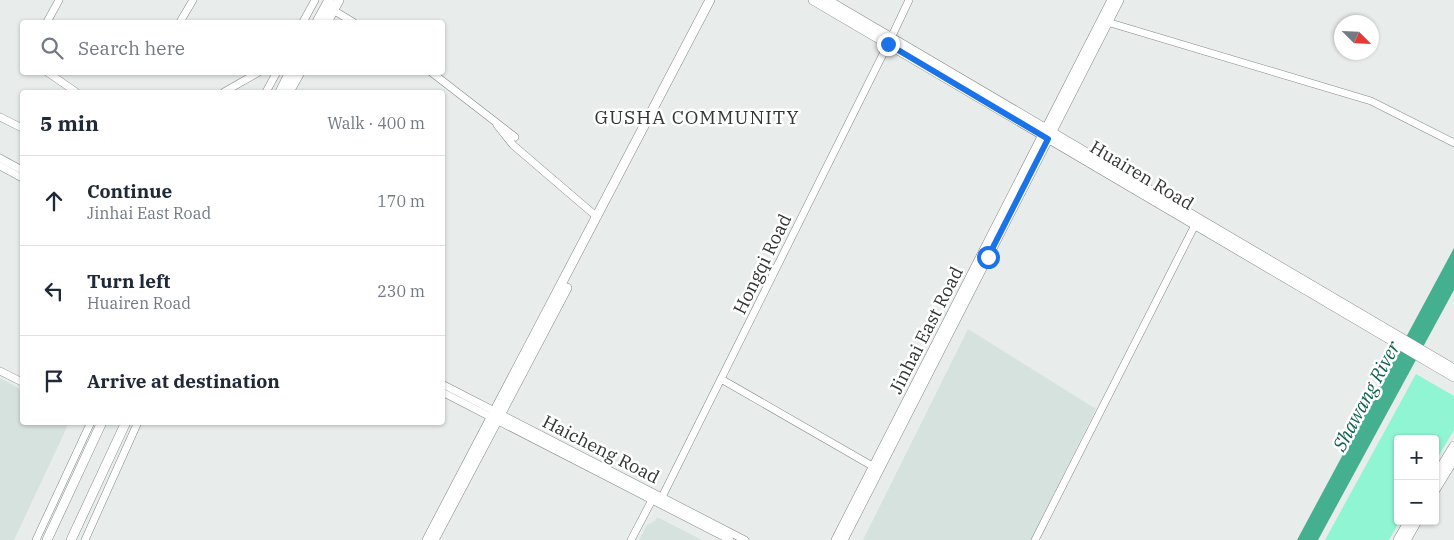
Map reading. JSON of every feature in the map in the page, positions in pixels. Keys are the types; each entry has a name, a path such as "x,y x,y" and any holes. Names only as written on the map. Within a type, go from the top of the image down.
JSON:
{"main road":[{"path":"318,20 329,6 339,0"},
{"path":"434,540 597,217 710,0"},
{"path":"427,540 496,416 716,0"},
{"name":"Huairen Road","path":"813,0 890,41"},
{"name":"Huairen Road","path":"827,0 890,41 1047,134 1454,369"},
{"name":"Jinhai East Road","path":"844,540 1112,0"},
{"name":"Jinhai East Road","path":"836,540 1047,134 1119,0"},
{"path":"327,20 329,6"},
{"path":"281,90 288,75"},
{"path":"291,90 298,75"},
{"name":"Huairen Road","path":"1047,134 1195,226 1454,378"},
{"path":"71,540 125,425"},
{"path":"47,540 100,427"},
{"path":"1439,471 1454,446"},
{"path":"1439,483 1454,459"},
{"path":"1398,540 1407,525"},
{"path":"1406,540 1415,525"}],"street":[{"path":"48,20 60,0"},
{"path":"181,20 193,0"},
{"path":"304,20 314,0 329,6 350,20"},
{"name":"Hongqi Road","path":"662,498 909,0"},
{"path":"1107,22 1371,101 1454,142"},
{"path":"50,75 73,90"},
{"path":"228,90 254,75"},
{"path":"267,90 274,75"},
{"path":"435,75 515,138"},
{"path":"0,116 20,127"},
{"path":"497,125 513,145 597,217"},
{"path":"0,158 20,169"},
{"path":"0,166 20,177"},
{"path":"1035,540 1195,226"},
{"path":"0,371 20,381"},
{"path":"721,379 874,468"},
{"name":"Haicheng Road","path":"445,386 496,416 730,540"},
{"name":"Haicheng Road","path":"445,393 496,416 745,540"},
{"path":"36,540 91,425"},
{"path":"85,540 137,425"},
{"path":"631,540 652,500"}],"shaded area":[{"path":"1454,248 1454,290 1318,540 1297,540"},
{"path":"968,329 1096,409 1031,540 863,540"},
{"path":"1416,374 1454,396 1454,430 1439,455 1439,435 1394,435 1394,525 1398,525 1389,540 1325,540"},
{"path":"0,378 20,389 20,425 68,425 14,540 0,540"},
{"path":"657,517 702,540 639,540 647,525 655,521"}],"district":[{"name":"GUSHA COMMUNITY","path":"697,117"}],"route":[{"path":"888,44 1048,139 988,257"}],"water label":[{"name":"Shawang River","path":"1366,396"}]}
